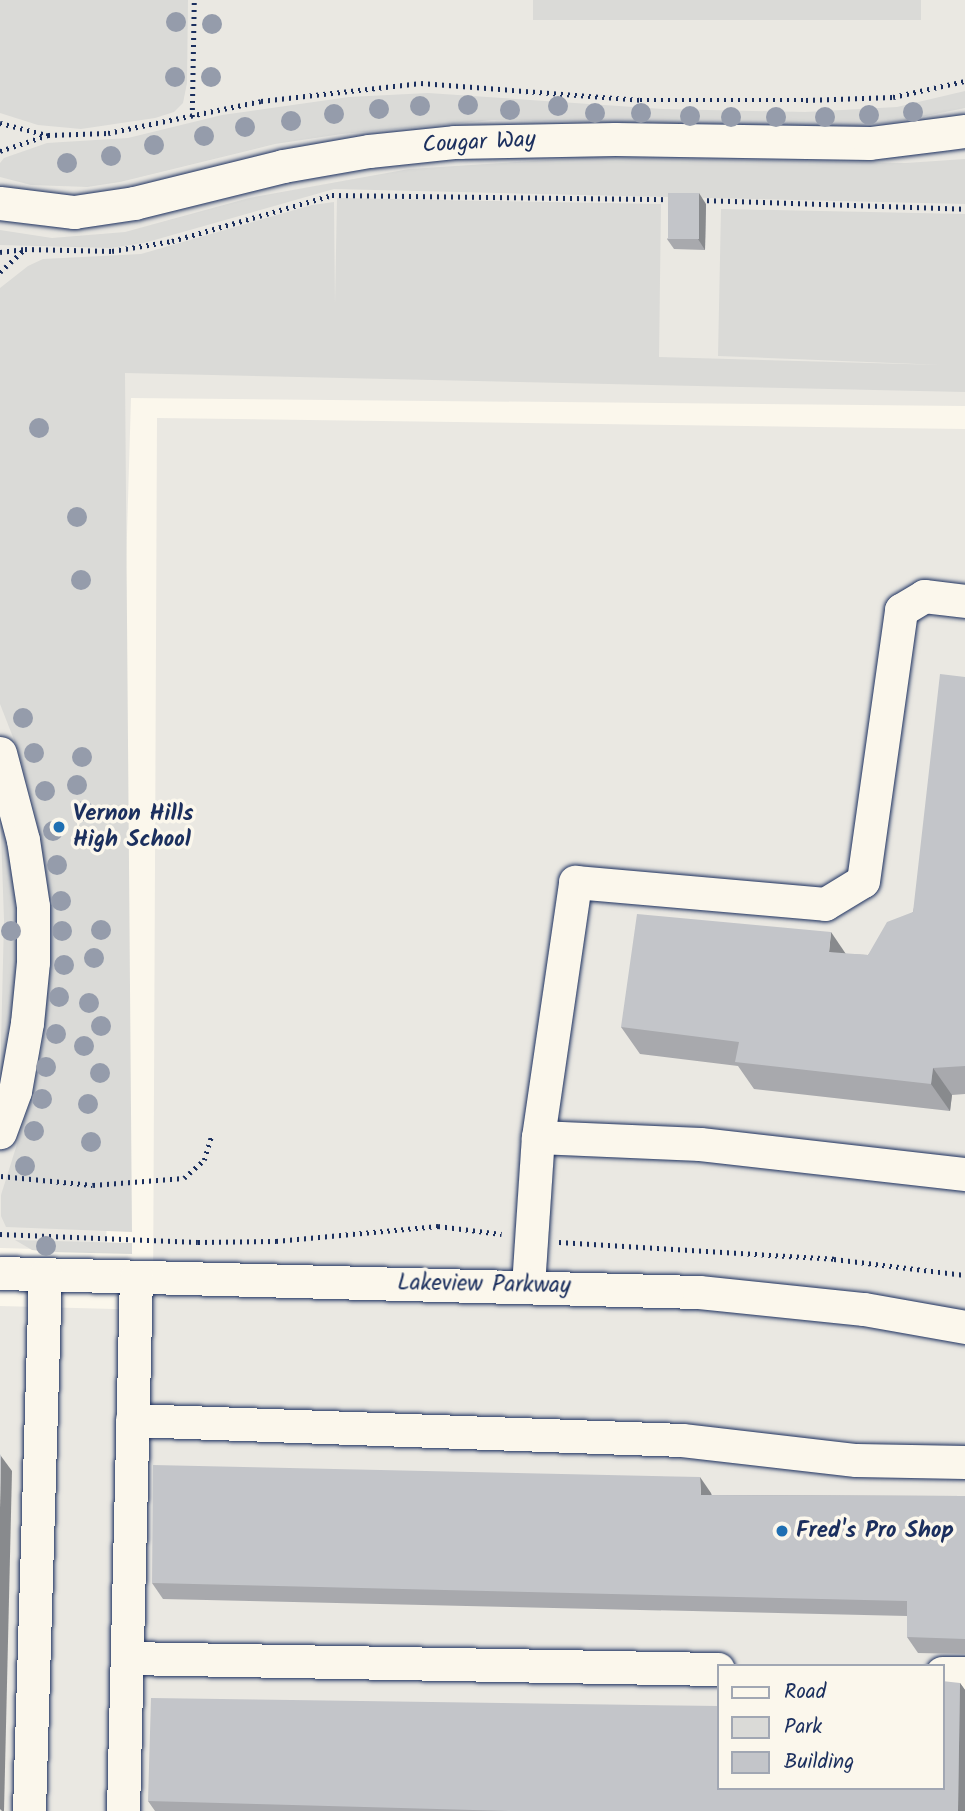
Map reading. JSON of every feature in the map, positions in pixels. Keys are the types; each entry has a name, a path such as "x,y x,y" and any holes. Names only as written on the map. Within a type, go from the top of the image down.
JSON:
{"street":[{"name":"Cougar Way","path":"0,203 74,212 134,203 283,166 369,151 454,142 615,139 870,143 965,131"},
{"path":"528,1286 538,1138 575,882 825,904 863,881 901,610 924,596 965,601"},
{"path":"0,752 23,839 33,917 27,1023 15,1091 0,1132"},
{"path":"538,1138 699,1143 965,1174"},
{"name":"Lakeview Parkway","path":"0,1273 699,1292 864,1309 965,1327"},
{"path":"29,1811 45,1275"},
{"path":"123,1811 136,1276"},
{"path":"132,1420 682,1440 856,1460 965,1462"},
{"path":"127,1658 716,1669"},
{"path":"944,1673 965,1673"}],"path":[{"path":"192,117 194,0"},
{"path":"0,123 48,135 108,133 261,101 421,83 640,100 806,100 893,97 941,89 965,81"},
{"path":"0,151 48,135"},
{"path":"0,252 25,249 112,251 172,241 332,194 677,199"},
{"path":"690,199 965,209"},
{"path":"0,272 25,249"},
{"path":"1,1176 93,1185 184,1178 204,1160 211,1137"},
{"path":"0,1234 198,1242 276,1241 438,1226 584,1245 681,1247 834,1259 965,1275"}],"shaded area":[{"name":"Vernon Hills High School","path":"0,0 965,0 965,406 131,398 106,1251 0,1248"},
{"path":"157,418 965,429 965,1811 0,1811 0,1306 153,1310"}],"green space":[{"path":"0,0 188,0 187,83 183,103 174,112 155,118 81,129 38,125 0,113"},
{"path":"533,0 921,0 921,20 533,20"},
{"path":"965,91 965,108 896,122 859,126 493,120 342,134 275,144 120,182 87,187 31,185 0,177 0,163 4,158 47,143 128,138 222,115 349,97 428,93 663,109 805,112 897,107"},
{"path":"595,157 906,163 965,159 965,204 334,189 144,243 111,248 0,245 0,230 52,238 125,232 249,198 409,169"},
{"path":"337,198 661,204 659,357 942,365 718,356 721,209 965,214 965,392 125,373 132,1232 6,1227 1,1216 1,1195 34,1090 43,1041 51,938 47,880 34,805 18,750 0,704 0,288 28,266 43,259 141,254 312,205 334,202 335,304"},
{"path":"0,805 15,887 17,958 15,998 0,1086 4,920"},
{"path":"15,1240 132,1243 132,1254 32,1250"}],"building":[{"path":"668,193 699,193 699,239 668,239"},
{"path":"940,674 965,677 965,1066 933,1068 931,1084 735,1062 739,1042 621,1027 637,914 831,932 829,952 868,955 887,922 913,912"},
{"path":"153,1465 700,1477 701,1495 965,1496 965,1639 907,1637 907,1601 152,1583"},
{"path":"944,1681 960,1683 958,1811 509,1811 148,1801 151,1698 716,1706 716,1790 944,1790"}],"place":[{"name":"Vernon Hills High School","path":"59,827"},
{"name":"Fred's Pro Shop","path":"782,1531"}]}
